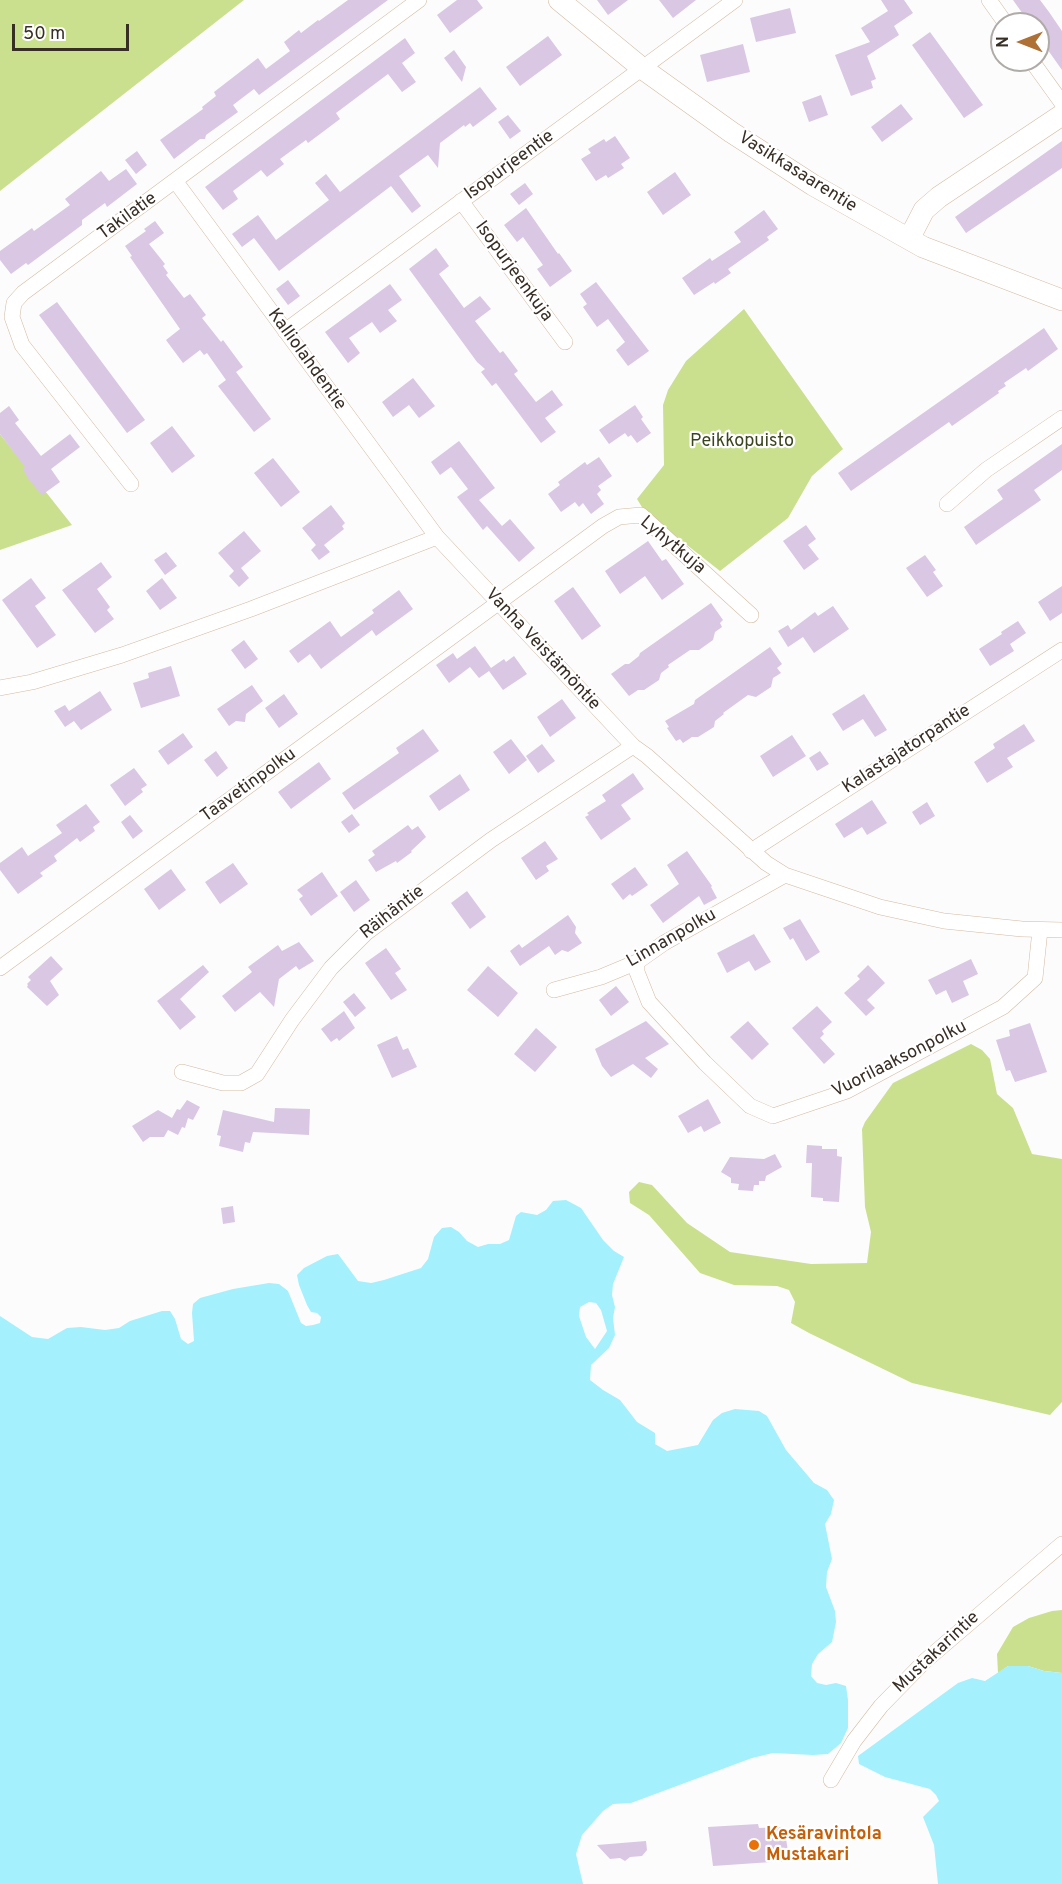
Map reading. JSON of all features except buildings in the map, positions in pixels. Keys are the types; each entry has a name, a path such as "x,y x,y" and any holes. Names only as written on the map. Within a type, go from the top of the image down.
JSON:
{"street":[{"name":"Takilatie","path":"131,484 22,345 12,317 14,303 23,293 419,0"},
{"name":"Vasikkasaarentie","path":"559,0 643,69 731,132 813,185 909,239 956,261 1062,300"},
{"name":"Isopurjeentie","path":"285,331 735,0"},
{"path":"1040,72 1062,103"},
{"path":"909,239 924,210 1062,115"},
{"name":"Kalliolahdentie","path":"176,182 437,537"},
{"name":"Isopurjeenkuja","path":"461,201 565,342"},
{"path":"947,504 986,470 1062,418"},
{"name":"Lyhytkuja","path":"499,603 603,526 619,517 641,515 751,615"},
{"path":"0,688 32,682 122,655 251,609 437,537"},
{"name":"Vanha Veistämöntie","path":"437,537 633,746 647,756 751,851 785,875 880,907 933,919 1040,930 1062,930"},
{"name":"Taavetinpolku","path":"0,968 499,603"},
{"name":"Kalastajatorpantie","path":"751,851 1062,650"},
{"name":"Räihäntie","path":"182,1072 223,1083 241,1083 257,1074 331,968 366,933 492,840 633,746"},
{"name":"Linnanpolku","path":"554,990 601,977 637,962 664,943 785,875"},
{"name":"Vuorilaaksonpolku","path":"637,962 637,972 649,1002 705,1063 750,1106 773,1116 847,1091 1003,1007 1035,978 1040,930"},
{"name":"Mustakarintie","path":"831,1780 848,1751 881,1706 925,1661 1062,1544"}],"green space":[{"path":"0,0 244,0 0,191"},
{"name":"Peikkopuisto","path":"744,309 843,449 812,476 788,518 720,571 645,512 637,499 664,465 663,405 668,390 686,361"},
{"path":"0,434 72,525 0,550"},
{"path":"971,1044 982,1050 990,1059 997,1094 1013,1108 1032,1154 1062,1159 1062,1402 1050,1415 912,1383 809,1333 791,1323 795,1302 789,1290 777,1286 734,1285 700,1273 649,1215 630,1203 629,1192 639,1182 652,1185 687,1223 730,1252 811,1264 867,1263 871,1232 865,1207 862,1129 865,1122 893,1083"},
{"path":"1062,1610 1062,1673 1028,1666 1008,1666 998,1673 997,1654 1013,1627 1029,1618"}],"water":[{"path":"566,1200 581,1208 603,1240 624,1257 613,1284 615,1335 609,1348 591,1365 590,1380 620,1400 637,1422 655,1433 655,1444 667,1451 698,1445 713,1420 722,1413 735,1409 759,1411 767,1416 786,1450 814,1483 827,1490 834,1500 831,1514 825,1524 832,1559 827,1572 826,1587 835,1611 836,1622 832,1642 818,1654 812,1664 811,1676 817,1683 826,1685 836,1683 846,1686 848,1728 841,1743 828,1754 773,1753 752,1758 631,1803 613,1804 603,1811 582,1835 576,1854 583,1884 0,1884 0,1316 32,1337 48,1339 67,1328 105,1330 119,1328 130,1321 162,1311 170,1311 181,1339 188,1344 194,1341 193,1304 200,1298 269,1283 279,1284 288,1291 301,1323 306,1326 313,1325 320,1323 321,1317 311,1312 307,1305 297,1275 304,1268 327,1256 338,1254 358,1281 371,1283 384,1280 421,1268 428,1259 434,1237 442,1228 451,1227 478,1247 500,1244 509,1240 516,1216 521,1212 537,1215 546,1210 553,1201","holes":["589,1302 596,1303 601,1310 607,1331 595,1349 586,1337 579,1316 580,1307"]},
{"path":"1008,1666 1028,1666 1062,1673 1062,1884 938,1884 934,1845 923,1817 939,1801 936,1795 930,1789 885,1777 859,1764 858,1756 958,1683 972,1678 985,1681"}],"place":[{"name":"Kesäravintola Mustakari","path":"754,1845"}]}
